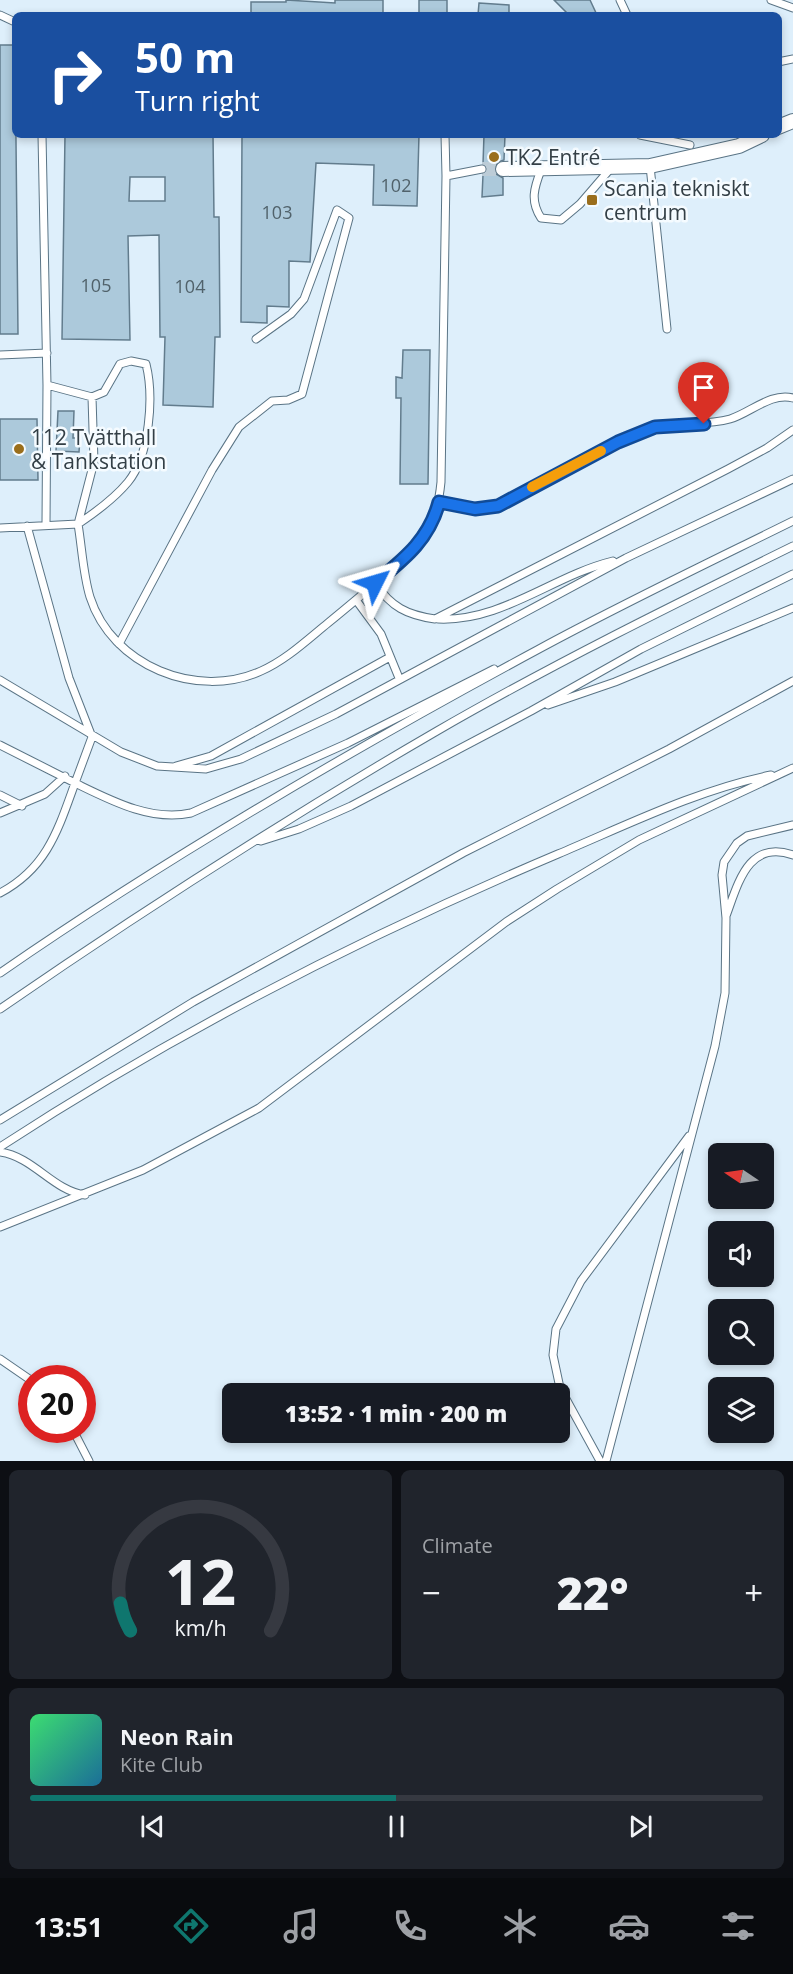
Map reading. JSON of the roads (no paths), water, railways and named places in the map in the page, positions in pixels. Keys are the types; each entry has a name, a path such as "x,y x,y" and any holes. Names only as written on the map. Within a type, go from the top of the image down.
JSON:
{"street":[{"path":"503,169 650,166 739,146 756,138"}],"lane":[{"path":"771,0 793,8"},
{"path":"42,138 47,353 46,524"},
{"path":"92,397 94,462 78,524 90,596 105,627 119,644 155,670 172,675 225,682 244,678 276,663 356,600 422,541 430,530 439,502 445,138"},
{"path":"655,138 690,145"},
{"path":"650,166 667,329"},
{"path":"541,170 534,186 533,206 541,218 561,220 580,204 611,168"},
{"path":"446,177 482,169"},
{"path":"119,644 212,470 239,427 272,401 288,400 302,394 349,218 337,210 304,299 291,314 256,339"},
{"path":"0,355 47,353"},
{"path":"0,528 78,524 107,504 130,480 147,439 150,382 146,364 131,361 120,364 104,392 92,397 47,385"},
{"path":"439,502 475,509 498,506 618,442 655,427 704,424 746,413 777,397 793,398"},
{"path":"435,619 728,469 767,448 793,430"},
{"path":"0,680 92,737 122,752 170,768 206,769 241,759 336,714 399,678 626,558 793,479"},
{"path":"0,745 75,783 139,810 173,816 191,813 348,743 793,520"},
{"path":"0,893 30,874 46,852 92,737 69,678 27,526"},
{"path":"0,1009 107,935 250,844 447,726 687,598 793,546"},
{"path":"375,583 393,606 406,613 435,619 458,620 479,616 596,565 626,558"},
{"path":"250,844 299,829 351,806 531,711 641,649 793,574"},
{"path":"356,600 381,634 399,678"},
{"path":"531,711 615,682 793,608"},
{"path":"0,973 187,850 540,648"},
{"path":"170,768 211,756 390,657"},
{"path":"0,1120 193,1002 463,853 669,749 793,681"},
{"path":"0,1227 86,1195 143,1170 259,1108 506,922 639,840 793,768"},
{"path":"0,1147 84,1092 253,998 370,939 477,889 672,806 744,781 780,773"},
{"path":"0,813 22,806 45,794 65,777"},
{"path":"0,795 22,806"},
{"path":"606,1461 690,1134 715,1046 724,993 726,918 722,875 730,851 747,836 793,825"},
{"path":"726,918 738,884 755,858 773,851 793,855"},
{"path":"600,1461 560,1388 554,1355 556,1329 581,1281 690,1134"},
{"path":"0,1152 26,1160 62,1187 86,1195"},
{"path":"0,1359 18,1371"},
{"path":"80,1443 89,1461"}],"tunnel":[{"path":"482,169 503,169"}],"place":[{"name":"TK2 Entré","path":"494,157"},
{"name":"Scania tekniskt centrum","path":"592,200"},
{"name":"112 Tvätthall & Tankstation","path":"19,449"}]}
